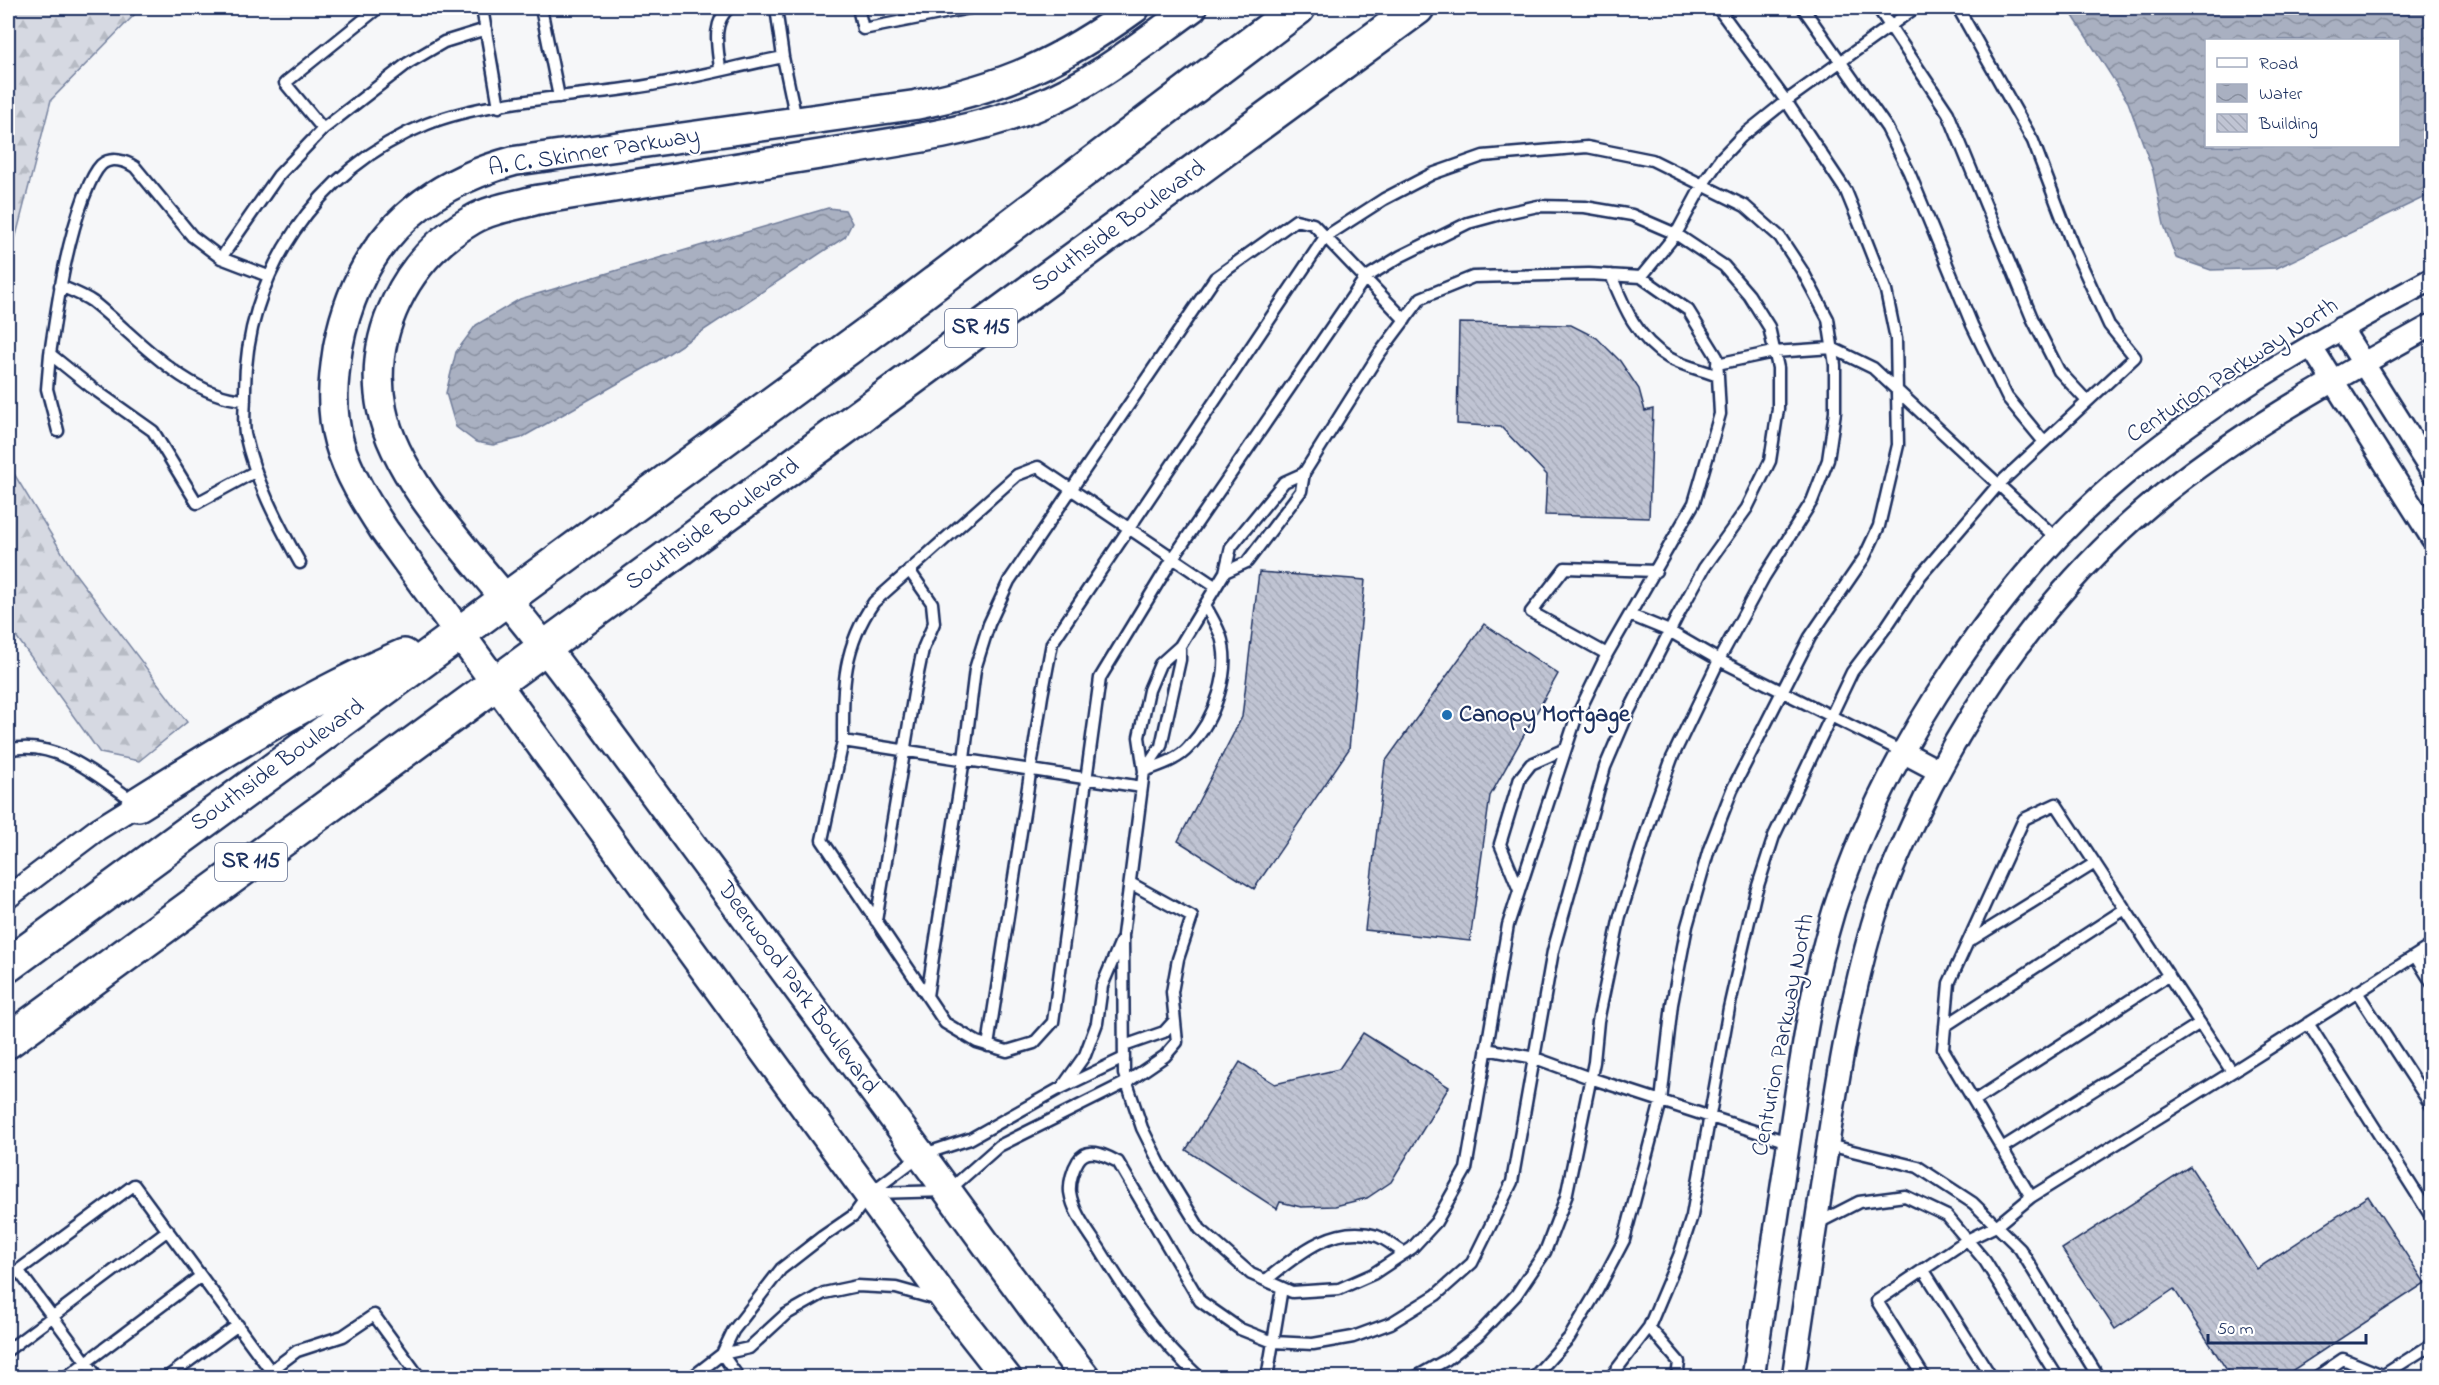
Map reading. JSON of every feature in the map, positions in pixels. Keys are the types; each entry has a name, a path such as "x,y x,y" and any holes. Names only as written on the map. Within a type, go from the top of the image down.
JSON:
{"highway":[{"name":"Southside Boulevard","path":"8,965 885,321 1298,8"},
{"name":"Southside Boulevard","path":"8,1041 1417,8"},
{"path":"138,804 255,731 300,706 380,667 459,633"}],"main road":[{"name":"A. C. Skinner Parkway","path":"459,633 365,501 350,472 339,443 333,402 341,331 352,294 371,258 409,214 440,190 475,172 524,159 915,105 989,88 1027,74 1059,58 1135,8"},
{"name":"A. C. Skinner Parkway","path":"506,600 454,536 409,475 396,453 382,412 378,386 379,360 389,319 398,297 413,272 439,244 484,214 536,200 924,137 999,120 1036,107 1070,91 1137,48 1192,8"},
{"name":"Deerwood Park Boulevard","path":"506,600 544,647 1086,1377"},
{"path":"459,633 870,1193 948,1303 1007,1377"}],"street":[{"name":"Centurion Parkway North","path":"1753,1377 1788,1142 1817,978 1834,910 1861,840 1930,705 1975,637 2056,538 2129,470 2199,418 2311,346 2432,279"},
{"path":"1792,1377 1828,1145 1856,987 1873,922 1898,856 1939,771 1964,726 2007,661 2085,566 2155,501 2282,411 2432,325"},
{"path":"2341,328 2432,472"},
{"path":"2311,346 2432,538"},
{"path":"1904,752 1939,771"},
{"path":"8,897 98,829 138,804"}],"lane":[{"path":"323,129 285,82 378,8"},
{"path":"482,8 499,107"},
{"path":"541,8 559,97"},
{"path":"720,69 717,29 722,14 729,8"},
{"path":"775,8 796,122"},
{"path":"858,8 863,29 935,11 970,8"},
{"path":"1533,1377 1569,1338 1624,1240 1660,1101 1672,1004 1684,937 1709,849 1732,790 1810,637 1864,558 1879,526 1898,446 1895,388 1896,339 1886,291 1846,191 1786,101 1718,8"},
{"path":"1803,8 1842,60 1887,128 1910,172 1972,325 2007,397 2044,442"},
{"path":"1878,8 1947,113 2032,318 2059,371 2087,401"},
{"path":"1641,277 1676,234 1703,184 1721,158 1741,137 1786,101 1914,8"},
{"path":"1610,1377 1649,1327 1680,1257 1701,1176 1729,1008 1755,895 1774,836 1852,672 1887,626 1921,575 1998,485 2135,357 2109,325 2072,244 2033,141 1958,8"},
{"path":"221,258 278,176 323,129 408,63 444,42 486,29"},
{"path":"300,563 275,519 256,471 245,432 244,378 249,336 268,276 282,248 302,218 344,174 398,137 458,114 635,87 783,57"},
{"path":"988,1046 1053,643 1325,237 1384,199 1432,174 1483,156 1587,147 1652,160 1744,206 1780,237 1803,272 1828,319 1835,365 1835,412 1828,460 1812,501 1764,577 1719,660 1672,758 1620,916 1566,1197 1545,1252 1516,1295 1478,1335 1446,1360 1414,1377"},
{"path":"58,431 47,389 60,286 76,218 90,183 103,164 114,160 128,162 135,167 192,236 221,258 268,276"},
{"path":"1200,1377 1178,1358 1140,1313 1076,1212 1070,1190 1072,1173 1079,1159 1088,1152 1101,1154 1118,1162 1200,1301 1240,1329 1273,1342 1313,1344 1353,1337 1391,1323 1436,1295 1472,1263 1512,1182 1519,1132 1535,1058 1553,951 1602,777 1629,711 1669,631 1704,568 1747,508 1770,461 1778,409 1778,368 1769,327 1749,295 1724,266 1676,234 1632,215 1585,207 1538,206 1468,224 1401,256 1365,278 1173,558 1100,678 1053,1022 1034,1043 1007,1051 977,1042 945,1023 822,840 843,741 843,685 849,650 859,623 874,602 1017,475 1038,467 1071,490 1129,528 1173,558 1216,587"},
{"path":"927,996 964,759 975,669 989,624 1009,581 1215,278 1296,220 1313,224 1405,320"},
{"path":"1611,275 1628,315 1644,337 1670,358 1718,376"},
{"path":"1225,572 1247,562 1301,491 1304,473 1379,354 1421,298 1473,277 1611,275 1641,277 1689,310 1717,357 1720,414 1694,503 1607,654 1576,718 1508,925 1466,1168 1436,1222 1405,1253 1373,1274 1339,1289 1292,1292 1282,1288 1251,1274 1200,1229 1160,1164 1143,1128 1124,1074 1123,935 1144,771 1139,737 1149,690 1160,664 1180,646 1225,572 1231,547 1284,482 1304,473"},
{"path":"60,286 93,302 148,352 210,393 228,399 245,400"},
{"path":"1718,364 1774,352 1832,348 1873,368 2056,538"},
{"path":"50,354 91,387 153,431 198,503 256,471"},
{"path":"1607,654 1531,612 1565,568 1656,572"},
{"path":"876,921 923,649 934,623 932,603 909,570"},
{"path":"1144,771 1172,760 1189,748 1209,719 1219,692 1225,662 1221,635 1205,605"},
{"path":"1630,615 1669,631 1719,660 1904,752"},
{"path":"1144,771 1161,746 1180,660 1180,646"},
{"path":"843,741 1142,787"},
{"path":"8,750 36,748 57,753 81,765 138,804"},
{"path":"1519,890 1500,844 1520,778 1532,764 1565,749"},
{"path":"2031,1197 1943,1049 1949,983 2024,819 2056,804 2232,1072"},
{"path":"1967,942 2095,863"},
{"path":"870,1193 948,1191 999,1146 1127,1082 1165,1056 1177,1042 1172,992 1178,959 1191,917 1130,883"},
{"path":"1945,1026 2125,909"},
{"path":"1062,1087 1085,1055 1097,1023 1102,987 1123,935"},
{"path":"1925,1377 1877,1301 1966,1240 1996,1226 2031,1197 2432,945"},
{"path":"2415,956 2432,983"},
{"path":"1974,1101 2169,975"},
{"path":"2357,992 2432,1107"},
{"path":"1124,1046 1164,1032 1174,1021"},
{"path":"2002,1148 2200,1023"},
{"path":"2308,1023 2432,1218"},
{"path":"1486,1049 1535,1058 1788,1142"},
{"path":"722,1354 733,1331 781,1269 854,1215 870,1193 921,1155 970,1139 1062,1087 1124,1058"},
{"path":"1828,1145 1918,1167 1973,1203 2020,1249 2096,1376"},
{"path":"8,1278 134,1185 274,1374"},
{"path":"1816,1224 1859,1202 1905,1196 1947,1216 1985,1261 2058,1377"},
{"path":"8,1350 168,1230"},
{"path":"1266,1280 1307,1247 1344,1233 1377,1236 1405,1253"},
{"path":"1923,1269 1992,1377"},
{"path":"18,1270 98,1377"},
{"path":"65,1377 201,1276"},
{"path":"691,1377 722,1354 749,1348 785,1315 824,1293 857,1286 896,1288 948,1303"},
{"path":"1267,1377 1282,1288"},
{"path":"261,1377 274,1374 297,1351 343,1336 374,1315 420,1377"},
{"path":"166,1377 238,1325"},
{"path":"1649,1327 1679,1362 1677,1377"},
{"path":"2315,1377 2343,1359 2380,1376 2432,1344"},
{"path":"722,1354 739,1377"}],"green space":[{"path":"8,8 141,8 51,100 9,263 8,280"},
{"path":"8,464 74,572 187,722 139,761 100,753 8,625"}],"water":[{"path":"2068,8 2431,8 2431,194 2277,268 2211,270 2176,258 2164,225 2153,171 2128,102"},
{"path":"828,208 845,210 852,223 845,237 654,363 521,438 493,445 476,442 456,427 446,393 456,352 476,325 520,299"}],"building":[{"path":"1459,323 1571,325 1597,338 1620,361 1639,389 1645,411 1653,409 1649,518 1545,515 1547,475 1501,427 1457,424"},
{"path":"1259,572 1365,580 1349,749 1254,889 1178,841 1242,717"},
{"path":"1484,624 1558,674 1490,796 1470,941 1365,930 1385,762"},
{"path":"1363,1033 1449,1087 1391,1182 1367,1198 1335,1206 1301,1207 1280,1202 1277,1209 1186,1150 1240,1062 1275,1084 1339,1069"},
{"path":"2190,1166 2257,1269 2368,1196 2425,1283 2281,1378 2232,1378 2174,1289 2115,1329 2062,1249"}],"place":[{"name":"Canopy Mortgage","path":"1447,715"}]}
